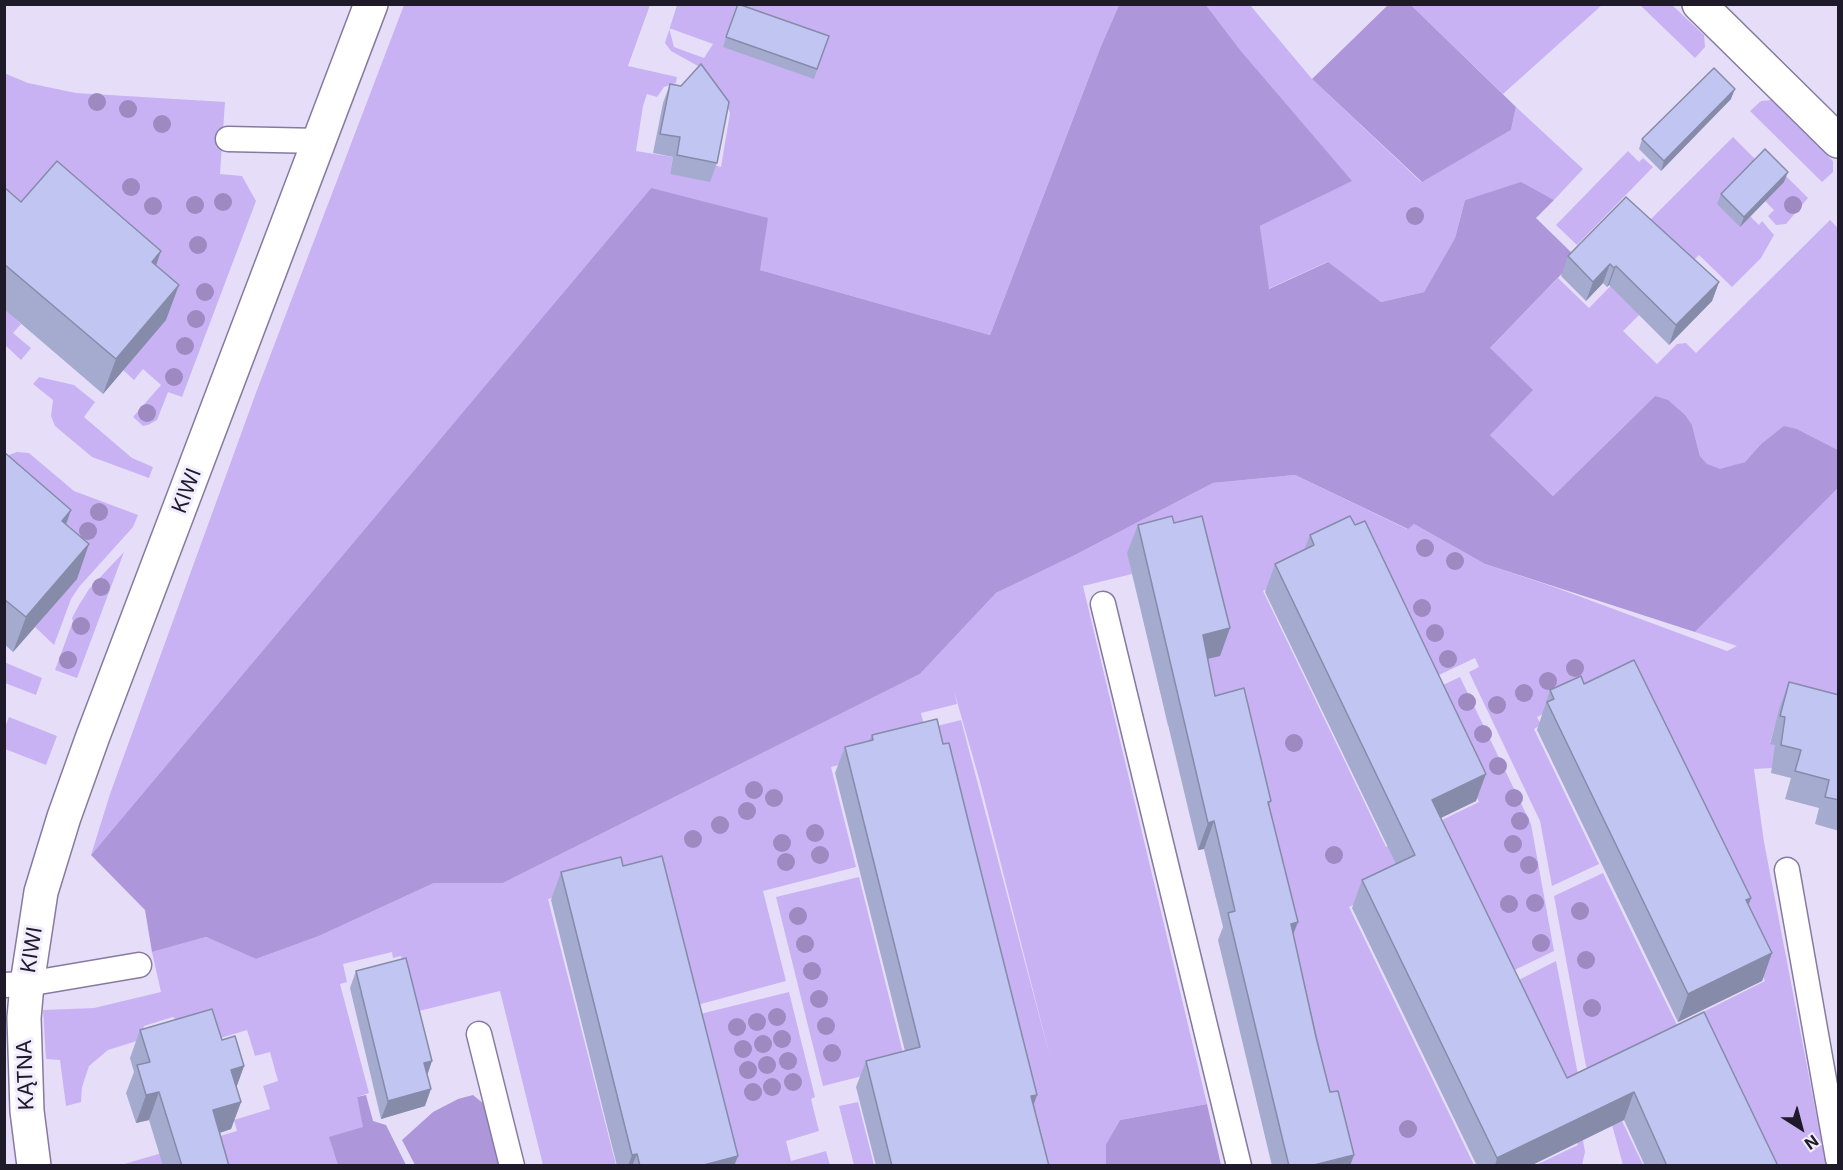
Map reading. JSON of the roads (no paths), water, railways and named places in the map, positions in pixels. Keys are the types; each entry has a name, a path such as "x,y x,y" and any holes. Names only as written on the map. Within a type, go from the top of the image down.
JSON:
{"street":[{"name":"KIWI","path":"16,985 64,817 371,4"},
{"path":"1699,4 1839,141"},
{"name":"KĄTNA","path":"16,985 24,1018 27,1111 34,1166"}],"lane":[{"path":"228,139 320,141"},
{"path":"1103,603 1239,1166"},
{"path":"1787,870 1839,1159"},
{"path":"16,985 140,965"},
{"path":"479,1034 512,1166"}]}
